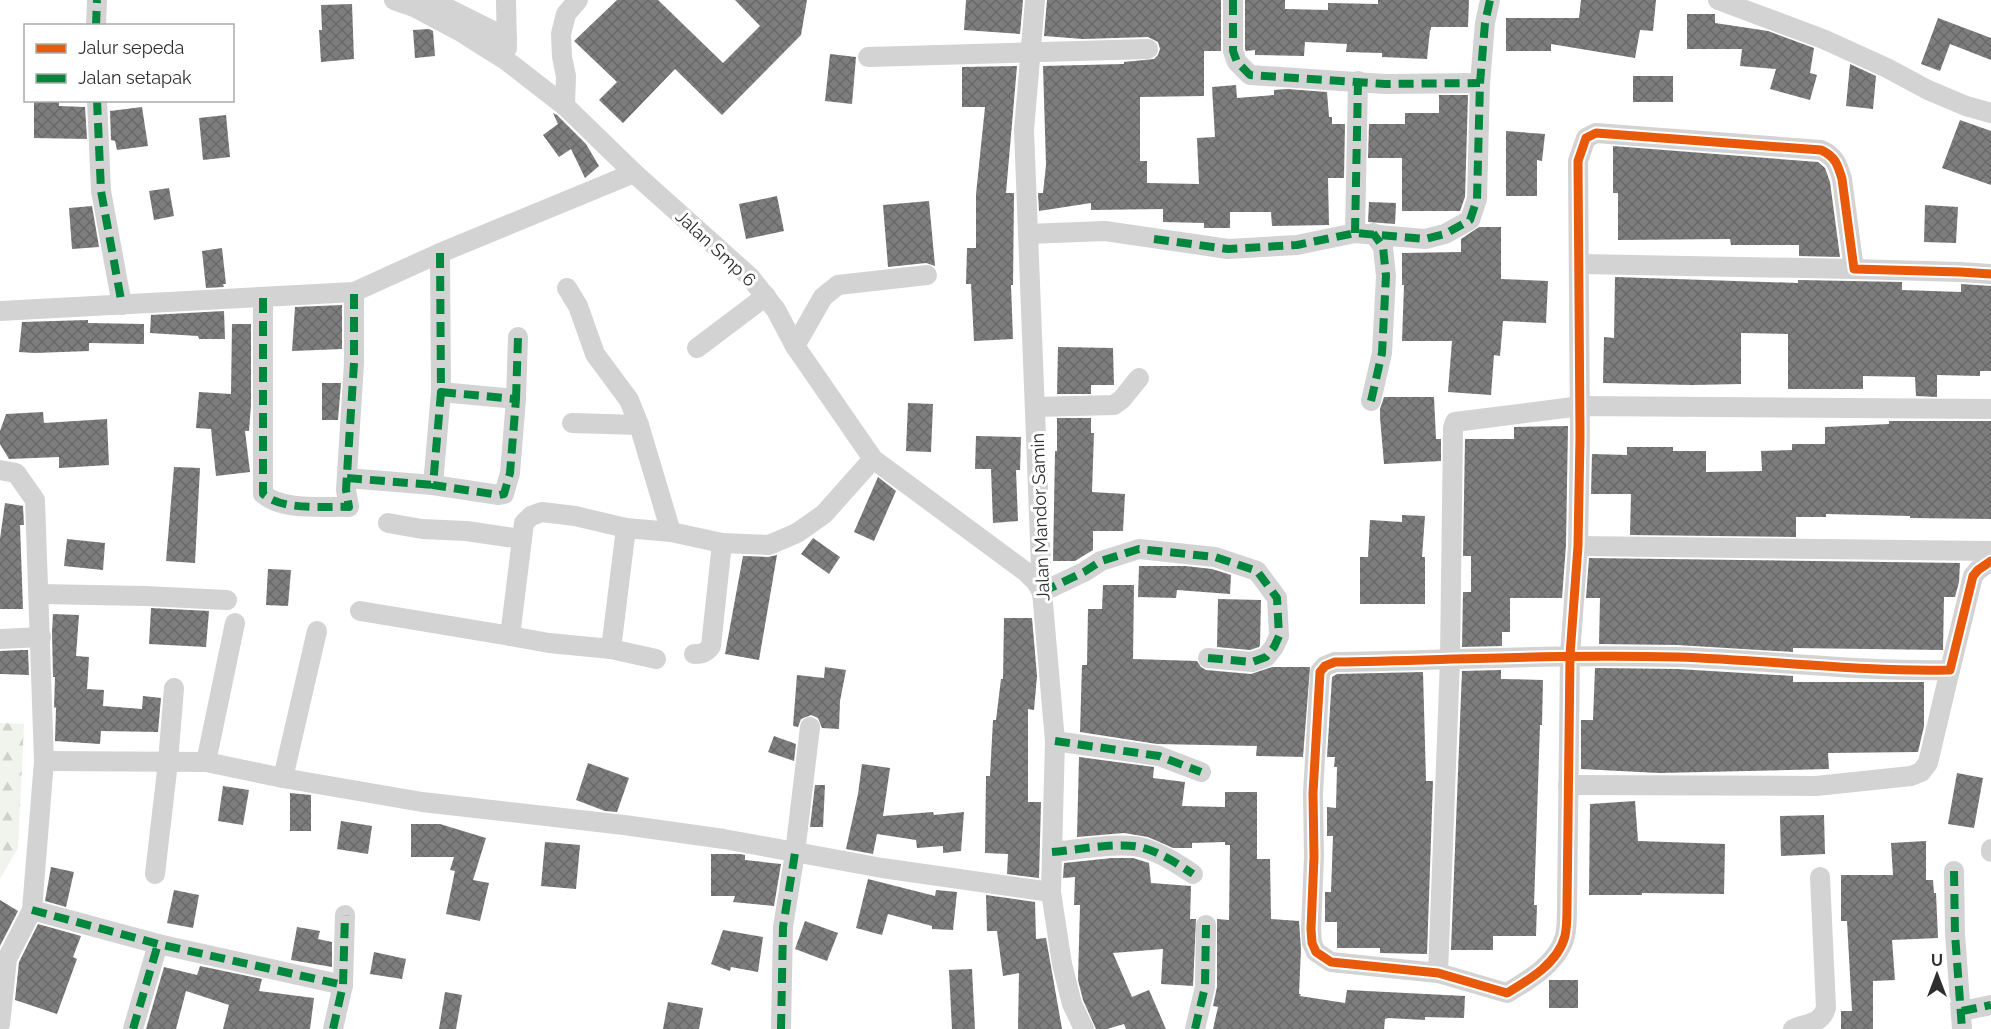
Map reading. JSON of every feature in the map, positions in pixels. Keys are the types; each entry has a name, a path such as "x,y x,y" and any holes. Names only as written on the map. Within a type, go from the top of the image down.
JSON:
{"street":[{"path":"96,24 97,0"},
{"name":"Jalan Smp 6","path":"394,0 414,7 461,32 507,61 564,106 750,277 776,310 795,346 873,459 1026,572 1042,592"},
{"path":"431,0 507,38"},
{"path":"506,0 507,61"},
{"path":"564,106 566,76 561,34 566,14 578,0"},
{"name":"Jalan Mandor Samin","path":"1035,0 1024,130 1042,592 1055,741 1051,892 1062,964 1072,1005 1084,1029"},
{"path":"1233,0 1233,51 1237,62 1250,75 1385,84 1479,83"},
{"path":"1028,234 1105,231 1228,249 1297,245 1364,233 1425,239 1445,234 1470,220 1477,199 1479,83 1485,23 1490,0"},
{"path":"1718,0 1823,39 1887,68 1928,90 1966,106 1991,113"},
{"path":"868,57 1148,49"},
{"path":"1358,81 1364,233"},
{"path":"97,102 101,191 122,305"},
{"path":"1854,269 1842,179 1839,166 1830,154 1821,150 1596,133 1586,138 1578,161 1581,406 1578,546 1570,655 1565,936 1551,960 1531,978 1507,993 1438,973 1330,962 1316,952 1312,943 1313,793 1320,672 1325,666 1335,662 1570,655 1679,657 1904,671 1950,670"},
{"path":"0,311 354,292 440,253 634,172"},
{"path":"1364,233 1383,247 1386,276 1382,353 1371,401"},
{"path":"432,485 441,392 440,253"},
{"path":"1580,264 1991,274"},
{"path":"795,346 824,297 838,285 927,275"},
{"path":"567,288 578,306 595,354 624,392 639,425 671,532"},
{"path":"263,298 263,494 271,501 283,505 349,507 347,478 354,363 354,292"},
{"path":"696,348 766,296"},
{"path":"347,478 504,494 510,473 518,338"},
{"path":"1036,407 1113,405 1122,399 1139,378"},
{"path":"441,392 516,399"},
{"path":"1438,973 1455,422 1581,406 1991,409"},
{"path":"572,423 639,425"},
{"path":"510,636 524,523 531,516 542,512 575,516 626,528 671,532 722,543 769,545 797,533 824,514 873,459"},
{"path":"0,470 16,473 35,500 44,761 32,910 7,959 0,1024"},
{"path":"388,523 422,529 466,531 522,539"},
{"path":"611,649 626,528"},
{"path":"694,654 703,653 711,646 722,543"},
{"path":"1578,546 1991,551"},
{"path":"1042,592 1084,572 1101,561 1139,549 1215,557 1257,571 1277,598 1279,636 1274,647 1266,657 1252,662 1208,658"},
{"path":"1568,785 1840,785 1911,776 1921,772 1928,763 1973,576 1991,561"},
{"path":"39,594 227,600"},
{"path":"360,612 549,643 611,649 656,659"},
{"path":"206,762 235,623"},
{"path":"283,778 317,631"},
{"path":"0,639 41,637"},
{"path":"155,874 174,688"},
{"path":"781,1029 783,927 795,853 810,727"},
{"path":"1055,741 1159,756 1201,772"},
{"path":"44,761 206,762 422,802 724,839 882,868 1051,892"},
{"path":"1052,852 1116,846 1142,847 1166,857 1193,874"},
{"path":"1954,872 1955,934 1962,1020 1991,1005"},
{"path":"1793,1029 1815,1023 1822,1017 1826,1008 1820,877"},
{"path":"32,910 158,945 343,985"},
{"path":"333,1029 343,985 345,915"},
{"path":"1195,1029 1205,987 1206,925"},
{"path":"133,1029 158,945"}],"green space":[{"path":"0,723 24,724 18,848 0,879"}],"building":[{"path":"617,0 658,0 723,63 760,26 735,0 807,0 801,35 722,115 675,69 623,123 599,100 617,82 574,41"},
{"path":"966,0 1023,0 1020,34 964,30"},
{"path":"1047,0 1221,0 1221,51 1204,51 1204,96 1140,97 1140,161 1147,161 1147,183 1199,184 1197,138 1215,137 1212,87 1236,85 1237,98 1274,95 1274,90 1287,89 1327,92 1329,117 1332,117 1332,124 1345,124 1344,178 1328,178 1329,225 1272,226 1271,212 1230,212 1230,228 1204,228 1204,223 1163,222 1163,209 1091,210 1091,203 1039,211 1038,193 1043,193 1046,165 1043,66 1124,64 1124,62 1154,59 1160,49 1158,42 1148,37 1083,39 1044,36"},
{"path":"1245,0 1285,0 1285,9 1328,10 1328,3 1378,4 1378,0 1469,0 1468,27 1431,27 1427,59 1382,57 1382,53 1346,52 1347,44 1305,42 1304,56 1255,55 1255,50 1246,51 1245,49"},
{"path":"1581,0 1656,0 1653,31 1640,30 1635,58 1551,44 1551,51 1506,51 1506,18 1579,18"},
{"path":"352,4 354,59 321,62 319,30 322,30 321,5"},
{"path":"1687,14 1715,14 1715,23 1768,31 1814,48 1810,73 1817,75 1810,100 1770,89 1776,69 1740,66 1742,49 1687,49"},
{"path":"1938,18 1991,38 1991,60 1950,44 1940,71 1921,64"},
{"path":"413,30 433,31 435,56 415,58"},
{"path":"830,54 856,57 852,104 825,101"},
{"path":"1850,64 1876,76 1873,109 1846,106"},
{"path":"1017,66 1006,193 1014,193 1013,285 1011,285 1013,339 974,341 971,284 966,284 967,248 976,248 976,194 985,107 962,107 962,67"},
{"path":"1633,76 1673,76 1673,102 1633,102"},
{"path":"1439,95 1468,95 1465,197 1460,211 1402,211 1402,158 1368,158 1369,124 1405,124 1405,113 1439,113"},
{"path":"34,102 59,102 59,106 85,107 87,139 34,138"},
{"path":"142,107 148,146 117,150 115,141 111,140 110,111"},
{"path":"553,113 586,144 599,166 585,178 571,149 559,157 543,135 558,124"},
{"path":"226,115 230,157 203,160 199,118"},
{"path":"1960,120 1991,131 1991,185 1942,168"},
{"path":"1506,131 1545,134 1542,161 1537,160 1537,196 1506,196"},
{"path":"1613,146 1818,162 1825,168 1830,182 1840,257 1799,256 1799,245 1731,245 1730,239 1618,240 1618,193 1613,193"},
{"path":"169,188 174,216 154,220 149,191"},
{"path":"777,196 784,231 746,239 739,204"},
{"path":"929,201 935,266 926,263 888,267 883,205"},
{"path":"1369,202 1396,203 1395,224 1368,222"},
{"path":"1925,205 1958,207 1956,243 1924,242"},
{"path":"92,206 99,247 72,249 69,208"},
{"path":"1479,227 1501,227 1501,279 1548,281 1546,323 1503,321 1500,356 1494,355 1491,395 1448,392 1452,341 1402,341 1404,285 1402,285 1402,253 1461,252 1461,239"},
{"path":"222,248 226,284 223,284 224,287 206,288 202,251"},
{"path":"1615,277 1798,283 1798,280 1902,282 1902,290 1961,292 1961,284 1991,286 1991,371 1980,371 1980,376 1937,375 1937,397 1916,396 1915,377 1863,376 1863,389 1788,389 1788,334 1741,333 1741,384 1603,383 1604,337 1614,338"},
{"path":"342,305 342,349 292,351 295,307"},
{"path":"224,311 225,339 199,339 198,336 150,333 151,315"},
{"path":"88,320 88,323 144,324 144,344 89,343 89,351 19,352 22,322"},
{"path":"232,324 251,324 251,405 249,431 245,431 250,472 216,476 211,429 196,428 199,392 231,394"},
{"path":"1058,347 1113,348 1114,385 1091,385 1091,394 1057,394"},
{"path":"322,383 341,383 338,420 322,420"},
{"path":"1384,397 1434,397 1436,439 1441,439 1441,461 1384,464 1380,409"},
{"path":"908,403 933,404 931,452 906,451"},
{"path":"43,412 44,423 107,419 109,465 59,468 59,457 9,459 0,444 0,431 6,414"},
{"path":"1057,418 1091,418 1091,433 1094,433 1092,492 1125,494 1123,531 1093,531 1093,550 1075,561 1053,561"},
{"path":"1889,421 1991,421 1991,519 1826,514 1826,517 1796,517 1796,537 1630,535 1631,494 1591,494 1592,454 1627,455 1627,447 1673,447 1673,451 1706,451 1706,472 1762,471 1761,451 1792,450 1792,444 1825,444 1825,427 1889,424"},
{"path":"1568,426 1566,545 1562,598 1510,598 1510,632 1502,632 1502,646 1462,647 1463,592 1471,592 1471,556 1463,556 1465,439 1514,439 1514,427"},
{"path":"976,436 1021,437 1020,470 1016,470 1018,521 993,523 991,469 975,469"},
{"path":"174,467 200,468 195,563 166,561"},
{"path":"878,477 896,491 874,541 854,532"},
{"path":"5,503 23,506 24,525 20,525 23,609 0,609 0,539"},
{"path":"1402,515 1425,516 1422,557 1425,557 1425,604 1360,604 1360,557 1368,557 1370,520 1402,522"},
{"path":"813,538 840,557 829,574 801,554"},
{"path":"67,539 105,543 103,570 64,566"},
{"path":"777,555 759,660 725,654 743,556"},
{"path":"1589,558 1960,563 1955,597 1944,597 1943,650 1793,648 1793,652 1677,645 1599,644 1600,598 1586,598"},
{"path":"1139,566 1185,566 1212,569 1231,575 1230,594 1177,590 1176,598 1138,597"},
{"path":"268,569 291,570 288,606 266,605"},
{"path":"1103,585 1134,585 1133,659 1197,661 1206,670 1251,674 1272,667 1310,667 1303,757 1256,756 1257,746 1157,744 1080,732 1082,665 1087,665 1088,609 1102,609"},
{"path":"1218,599 1261,600 1259,647 1250,650 1217,647"},
{"path":"151,608 209,611 206,647 149,644"},
{"path":"53,614 79,615 76,656 89,657 87,689 104,690 103,706 142,709 143,696 161,698 158,732 101,731 100,744 55,741"},
{"path":"1004,618 1032,618 1037,676 1034,710 1028,709 1028,802 1041,802 1039,878 1007,874 1008,854 985,853 986,776 990,776 993,720 996,720 1001,679 1003,679"},
{"path":"28,650 29,675 0,674 0,651"},
{"path":"825,667 846,670 840,701 839,729 822,728 818,718 811,715 801,719 798,727 793,726 797,675 824,678"},
{"path":"1595,668 1677,669 1793,676 1793,682 1924,682 1924,726 1918,752 1828,753 1829,769 1659,773 1581,769 1581,720 1593,720"},
{"path":"1501,670 1501,679 1543,680 1534,905 1537,905 1536,936 1493,936 1493,950 1451,950 1462,671"},
{"path":"1423,672 1426,781 1433,781 1427,954 1380,953 1380,948 1337,948 1337,922 1325,922 1325,892 1331,892 1333,836 1327,836 1327,807 1336,808 1337,767 1334,767 1335,757 1327,757 1332,677 1337,674"},
{"path":"774,736 796,744 794,761 768,752"},
{"path":"1079,757 1154,767 1153,778 1185,782 1182,806 1225,807 1225,792 1257,792 1257,859 1270,859 1271,919 1299,921 1300,996 1345,1003 1347,990 1465,996 1464,1018 1425,1017 1425,1020 1388,1018 1385,1019 1384,1029 1213,1029 1218,1007 1213,1006 1217,987 1217,919 1229,920 1230,845 1225,845 1225,842 1192,843 1192,848 1173,848 1148,837 1124,833 1077,837"},
{"path":"588,763 629,778 617,812 605,811 576,800"},
{"path":"862,764 890,768 883,816 964,812 961,851 943,853 943,846 917,848 916,840 877,834 873,854 846,849"},
{"path":"1957,773 1983,778 1974,828 1948,824"},
{"path":"815,785 825,785 823,827 810,827"},
{"path":"223,786 249,790 243,825 218,821"},
{"path":"290,793 311,795 311,831 290,831"},
{"path":"1635,801 1638,841 1725,844 1724,894 1589,895 1590,804"},
{"path":"1824,815 1825,854 1781,856 1780,816"},
{"path":"341,821 372,826 368,854 337,849"},
{"path":"411,824 440,824 486,838 473,880 489,883 480,921 446,914 455,871 450,870 454,857 411,857"},
{"path":"1926,841 1926,880 1933,880 1934,893 1936,893 1938,938 1892,940 1895,980 1873,981 1873,1029 1841,1029 1841,1011 1852,1011 1847,921 1841,921 1841,875 1893,875 1891,843"},
{"path":"545,842 580,845 576,889 541,886"},
{"path":"711,854 740,854 745,855 745,860 781,864 774,906 733,902 735,896 711,896"},
{"path":"1133,858 1149,863 1151,883 1191,886 1190,919 1196,919 1193,986 1161,984 1163,949 1113,953 1132,997 1149,990 1166,1029 1126,1029 1124,1024 1107,1029 1096,1029 1083,1000 1078,980 1080,905 1074,905 1075,877 1063,878 1064,863"},
{"path":"51,867 74,872 66,907 45,901"},
{"path":"868,879 935,896 936,890 957,892 953,930 932,929 932,926 888,914 882,935 856,928"},
{"path":"174,890 199,895 193,928 167,923"},
{"path":"986,895 1035,902 1036,939 1046,938 1062,1029 1018,1029 1019,973 1003,976 997,931 987,931"},
{"path":"0,900 18,911 0,946"},
{"path":"805,921 838,933 827,961 795,949"},
{"path":"38,924 81,936 73,957 77,959 57,1014 15,1000 19,962"},
{"path":"297,927 320,931 318,939 332,942 332,967 291,960"},
{"path":"723,930 763,937 758,972 731,967 730,971 711,964"},
{"path":"374,952 406,959 402,979 370,974"},
{"path":"200,966 262,979 259,991 314,998 310,1029 223,1029 229,1005 186,991 176,1029 146,1029 164,967 197,975"},
{"path":"972,969 975,1029 952,1029 949,970"},
{"path":"1549,980 1578,980 1578,1008 1549,1008"},
{"path":"445,992 462,995 456,1029 439,1029"},
{"path":"668,1002 703,1008 699,1029 663,1029"}],"marked path":[{"path":"96,24 97,0"},
{"path":"1233,0 1233,51 1237,62 1250,75 1385,84 1480,83"},
{"path":"1154,239 1228,249 1297,245 1355,233 1425,239 1445,234 1470,220 1477,199 1480,83 1485,23 1490,0"},
{"path":"1355,233 1358,81"},
{"path":"97,102 101,191 122,305"},
{"path":"1371,401 1382,353 1386,276 1383,247 1373,233"},
{"path":"440,253 441,392"},
{"path":"263,298 263,494 281,503 292,505 349,507 346,490 354,363 354,292"},
{"path":"516,399 518,337"},
{"path":"441,392 516,399 510,473 504,494 433,485 441,392"},
{"path":"347,478 433,485"},
{"path":"1042,592 1084,572 1101,561 1139,549 1215,557 1257,571 1277,598 1279,636 1274,647 1266,657 1252,662 1208,658"},
{"path":"1055,741 1159,756 1201,772"},
{"path":"1052,852 1123,845 1134,846 1158,853 1193,874"},
{"path":"781,1029 783,927 795,853"},
{"path":"1954,871 1955,934 1962,1029"},
{"path":"32,910 158,944 343,985"},
{"path":"333,1029 343,985 345,915"},
{"path":"1195,1029 1205,987 1206,925"},
{"path":"133,1029 158,944"},
{"path":"1962,1011 1991,1005"}],"cycle path":[{"path":"1991,274 1854,269 1842,179 1830,155 1821,150 1596,133 1586,138 1578,161 1580,436 1578,546 1570,655 1567,907 1567,926 1565,936 1556,954 1542,970 1507,993 1438,973 1331,962 1316,952 1312,943 1311,929 1314,857 1313,793 1320,672 1325,666 1335,662 1549,657 1592,656 1634,656 1848,668 1950,670 1973,576 1991,561"}]}
